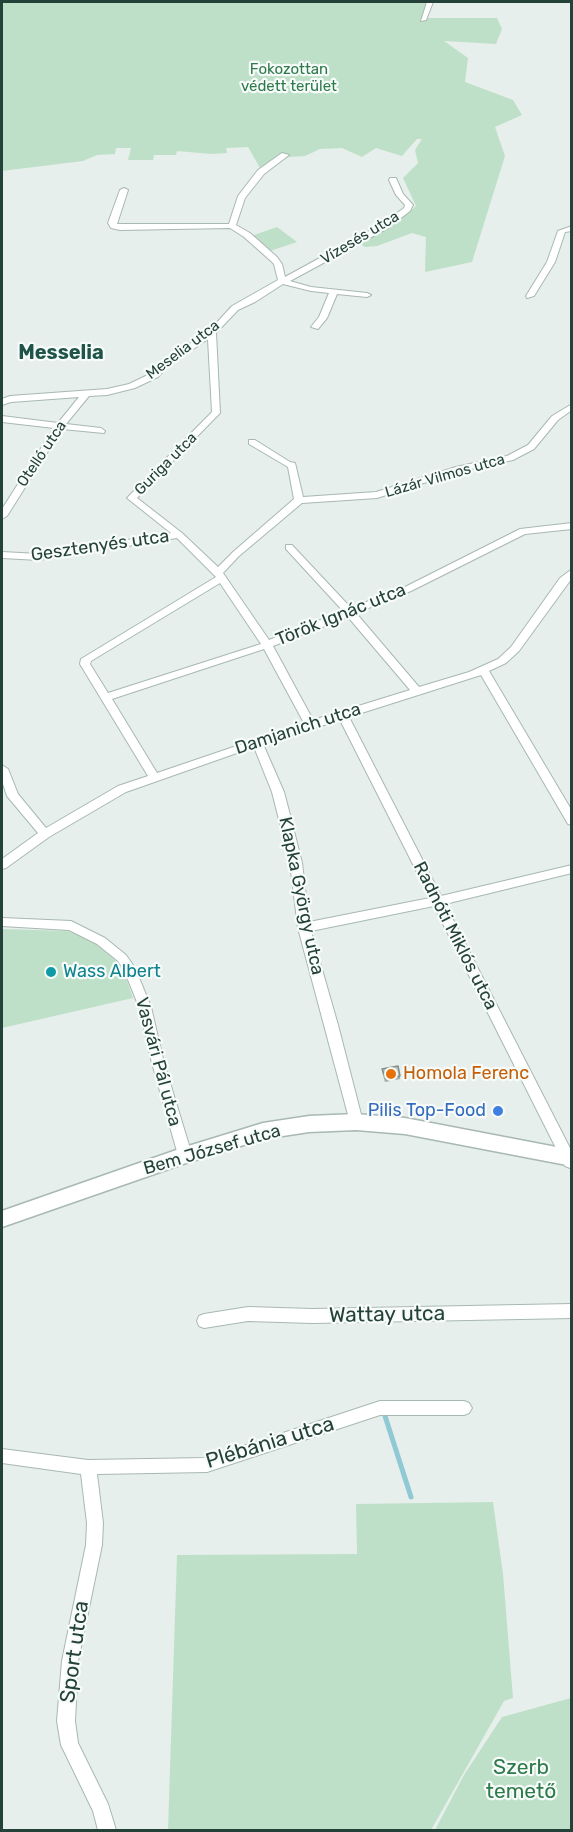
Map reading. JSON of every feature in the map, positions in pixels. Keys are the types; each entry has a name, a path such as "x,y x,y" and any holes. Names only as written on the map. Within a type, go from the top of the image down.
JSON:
{"street":[{"path":"423,20 430,2"},
{"path":"232,226 241,198 261,172 285,155"},
{"name":"Vízesés utca","path":"282,281 385,226 407,209 409,205 400,195 393,180"},
{"path":"124,190 112,223 114,226 120,228 232,226 247,235 274,259 278,264 282,281 311,288 367,296"},
{"path":"530,296 551,262 562,231 572,228"},
{"name":"Meselia utca","path":"2,402 10,399 85,394 124,388 147,378 212,333 235,308 282,281"},
{"path":"315,327 323,318 333,295 332,291"},
{"name":"Guriga utca","path":"179,535 132,498 216,413 212,333"},
{"name":"Otelló utca","path":"2,516 59,427 85,394"},
{"name":"Lázár Vilmos utca","path":"299,500 377,495 459,469 510,458 531,447 567,414 572,406"},
{"path":"2,419 101,431"},
{"path":"154,777 85,664 86,659 219,576 236,555 299,500 292,465 252,442"},
{"name":"Török Ignác utca","path":"105,698 267,645 408,589 523,531 572,526"},
{"name":"Gesztenyés utca","path":"2,555 39,557 179,535 219,576 267,645 310,724"},
{"path":"289,548 349,612 416,691"},
{"name":"Damjanich utca","path":"2,865 45,834 122,789 310,724 483,670 502,661 515,649 563,579 572,572"},
{"path":"563,579 572,591"},
{"path":"483,670 572,821"},
{"name":"Radnóti Miklós utca","path":"342,714 570,1160"},
{"name":"Klapka György utca","path":"257,742 278,792 290,838 296,863 303,928 332,1025 356,1122"},
{"path":"2,772 13,796 45,834"},
{"path":"303,928 438,901 572,869"},
{"name":"Vasvári Pál utca","path":"2,922 71,926 101,941 122,958 129,968 145,1008 158,1063 185,1155"},
{"name":"Bem József utca","path":"2,1219 185,1155 262,1131 309,1124 356,1122 434,1131 570,1160"},
{"name":"Wattay utca","path":"204,1321 248,1314 312,1316 572,1311"},
{"name":"Plébánia utca","path":"2,1456 88,1467 207,1465 381,1408 464,1408"},
{"name":"Sport utca","path":"88,1467 95,1523 94,1545 70,1661 66,1721 70,1745 90,1783 107,1830"}],"green space":[{"name":"Fokozottan védett terület","path":"2,2 429,2 425,18 497,18 502,29 496,44 444,41 468,58 465,82 513,100 522,115 495,127 505,156 472,262 425,272 426,237 412,233 377,246 365,247 360,244 392,226 416,206 403,178 418,163 415,150 422,139 417,139 402,156 376,148 362,157 342,148 320,149 305,156 289,157 280,162 279,158 260,168 248,147 226,148 227,153 211,154 177,151 176,155 154,155 153,160 128,160 131,148 116,148 115,154 97,155 83,161 2,171"},
{"path":"277,227 297,242 270,251 251,236"},
{"path":"2,929 67,931 90,939 114,959 123,970 133,998 2,1028"},
{"path":"493,1502 503,1574 513,1698 504,1701 431,1830 168,1830 177,1555 357,1554 356,1504"},
{"name":"Szerb temető","path":"571,1698 571,1830 435,1830 464,1775 502,1717"}],"building":[{"path":"398,1066 400,1076 386,1078 382,1069"}],"waterway":[{"path":"385,1416 411,1497"}],"place":[{"name":"Wass Albert","path":"51,972"},
{"name":"Homola Ferenc","path":"391,1074"},
{"name":"Pilis Top-Food","path":"498,1111"}],"district":[{"name":"Messelia","path":"61,353"}]}
